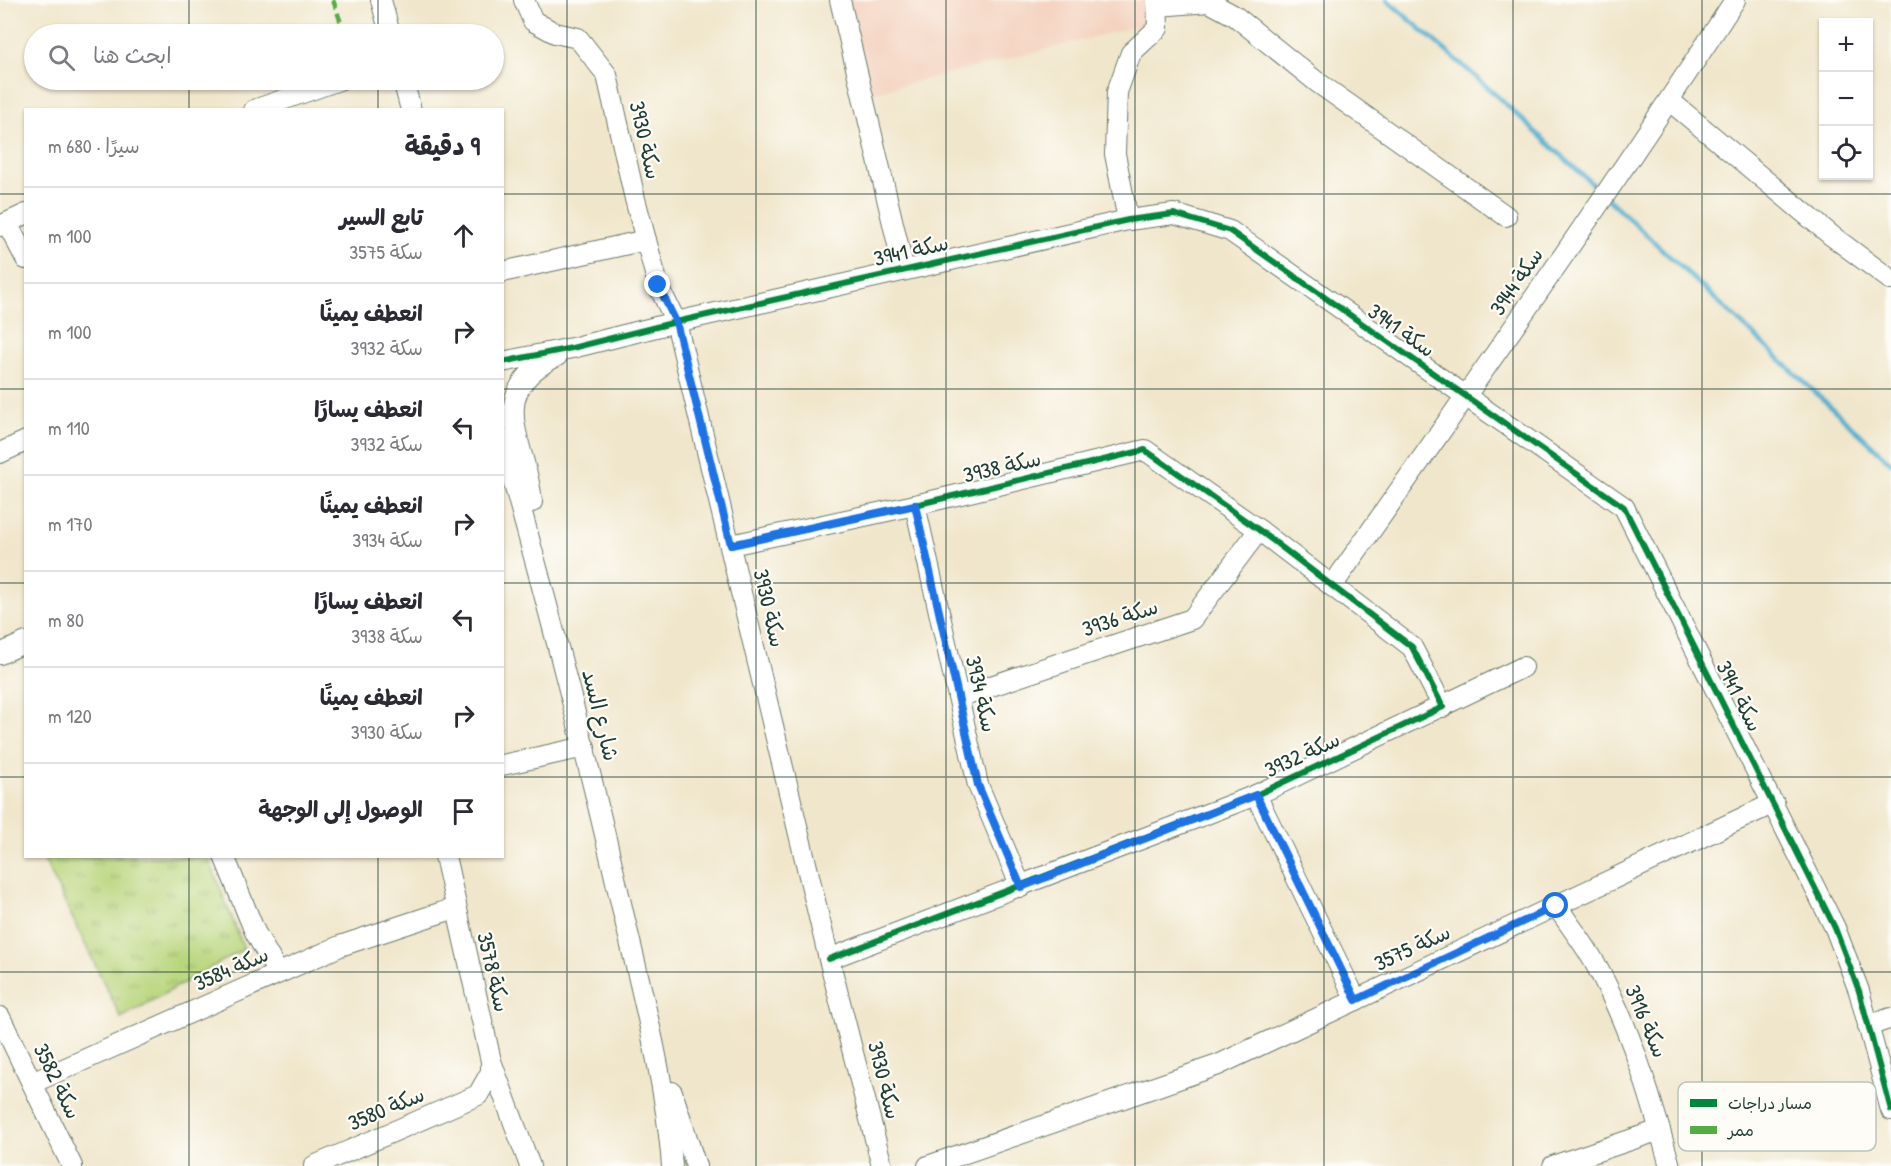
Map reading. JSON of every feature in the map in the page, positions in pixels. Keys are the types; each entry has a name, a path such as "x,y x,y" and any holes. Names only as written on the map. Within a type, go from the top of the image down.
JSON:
{"street":[{"name":"سكة 3930","path":"525,0 533,21 555,33 578,38 607,75 658,285 676,322 829,959 882,1166"},
{"path":"840,0 904,270"},
{"name":"سكة 3944","path":"1332,586 1466,397 1670,101 1736,0"},
{"path":"1128,220 1115,154 1117,92 1131,53 1158,28 1157,3 1209,2 1235,15 1317,82 1506,216"},
{"path":"381,4 387,24"},
{"path":"260,108 311,90"},
{"path":"406,90 410,108"},
{"path":"1670,101 1832,237 1891,280"},
{"name":"سكة 3941","path":"504,362 1128,220 1174,214 1230,231 1624,507 1835,928 1859,991 1887,1083 1891,1110"},
{"path":"24,215 3,224 24,256"},
{"path":"504,272 646,240"},
{"path":"531,544 532,498 513,419 514,396 526,377 538,367 572,348"},
{"path":"0,453 24,442"},
{"name":"شارع السد","path":"504,448 585,747 644,1004 670,1141 672,1166"},
{"name":"سكة 3938","path":"731,545 915,505 1145,450 1258,530"},
{"name":"سكة 3934","path":"915,505 978,785 1021,887"},
{"path":"1258,530 1412,647 1443,707"},
{"name":"سكة 3936","path":"958,697 1192,619 1258,530"},
{"path":"0,654 24,643"},
{"name":"سكة 3932","path":"829,959 1256,795 1523,667"},
{"path":"504,765 585,747"},
{"name":"سكة 3932","path":"1256,795 1356,1000"},
{"name":"سكة 3575","path":"928,1166 1218,1065 1774,803"},
{"path":"225,858 255,932 278,973"},
{"name":"سكة 3578","path":"445,858 491,1061 530,1166"},
{"name":"سكة 3916","path":"1556,906 1602,976 1641,1069 1670,1166"},
{"name":"سكة 3584","path":"32,1083 340,946 455,908"},
{"name":"شارع السد","path":"644,1004 696,1166"},
{"name":"سكة 3582","path":"0,1017 72,1166"},
{"path":"1868,1026 1891,1018"},
{"name":"سكة 3580","path":"314,1166 478,1095 491,1072 491,1061"},
{"path":"1553,1166 1660,1130"}],"shaded area":[{"path":"835,0 1156,0 1158,28 1138,26 856,97"}],"green space":[{"path":"43,858 208,858 244,949 121,1018"}],"waterway":[{"path":"1387,0 1475,76 1600,191"},
{"path":"1608,199 1891,463"}],"marked path":[{"path":"333,0 341,24"}],"cycle path":[{"path":"504,362 1128,220 1174,214 1230,231 1624,507 1835,928 1859,991 1891,1110"},
{"path":"731,545 915,505 1145,450 1259,530 1412,647 1443,707 1256,795 829,959"}],"route":[{"path":"658,285 676,322 731,545 915,505 978,785 1021,887 1256,795 1356,1000 1556,906"}]}
